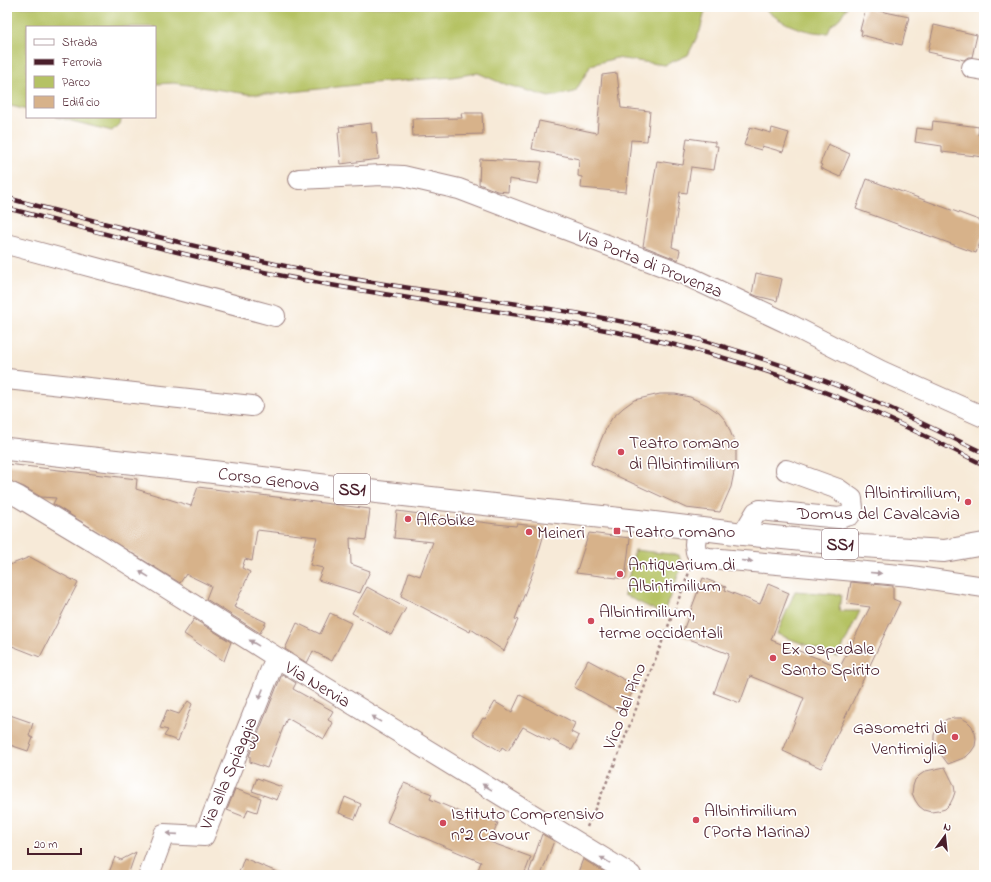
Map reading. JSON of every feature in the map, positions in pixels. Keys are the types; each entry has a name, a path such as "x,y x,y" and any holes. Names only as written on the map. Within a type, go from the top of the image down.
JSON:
{"main road":[{"name":"Corso Genova","path":"7,449 744,534 922,551 944,551 984,544"}],"street":[{"name":"Via Porta di Provenza","path":"299,179 382,174 403,176 459,188 680,273 786,322 881,371 984,417"},
{"path":"7,244 276,316"},
{"path":"7,379 252,406"},
{"path":"744,534 752,518 756,512 760,510 768,509 839,518 850,515 853,508 852,498 838,489 786,470"},
{"name":"Via Nervia","path":"7,491 112,554 630,875"},
{"path":"697,529 695,544 696,552 700,556 709,558 911,576 984,586"},
{"name":"Via alla Spiaggia","path":"149,875 164,834 204,836 276,657"}],"path":[{"name":"Vico del Pino","path":"580,844 618,756 696,552"}],"green space":[{"path":"7,7 706,7 700,31 688,55 665,65 616,58 591,65 575,92 549,97 501,83 478,73 452,77 374,83 274,94 248,94 174,83 156,84 156,26 26,26 26,110 7,105"},
{"path":"763,7 847,7 840,18 831,26 828,33 819,33 785,23"},
{"path":"60,118 122,118 120,123 112,131"},
{"path":"635,550 679,555 682,566 663,614 624,595"},
{"path":"795,591 841,595 839,611 860,611 838,657 777,634"}],"building":[{"path":"866,8 909,17 902,45 861,35 862,31 860,30"},
{"path":"934,25 977,35 972,57 968,57 964,60 928,52"},
{"path":"617,73 621,108 650,111 647,141 631,140 626,192 581,188 582,177 578,176 579,159 532,149 535,133 536,134 539,121 597,133 602,75"},
{"path":"461,113 482,113 483,134 413,136 412,119 462,118"},
{"path":"933,121 979,127 978,135 984,136 984,157 942,152 942,146 915,142 917,128 932,130"},
{"path":"371,123 372,133 376,132 379,159 341,164 338,132 340,132 339,127"},
{"path":"750,127 771,133 772,128 789,133 783,152 762,146 761,150 744,145"},
{"path":"687,138 715,142 715,146 718,146 714,170 691,167 687,193 680,192 672,247 680,250 678,260 643,246 657,161 683,165"},
{"path":"828,144 850,154 840,177 820,168 822,165 820,164"},
{"path":"480,159 542,162 538,184 509,179 508,192 497,191 479,184"},
{"path":"867,179 984,222 984,232 976,253 856,209"},
{"path":"756,273 782,279 777,301 752,294"},
{"name":"Teatro romano di Albintimilium","path":"660,394 675,394 690,397 707,405 719,413 726,421 736,446 736,462 731,487 720,512 686,508 591,464 606,428 612,418 634,400"},
{"path":"7,464 137,479 136,489 191,506 198,487 370,509 366,540 350,538 351,564 370,571 360,593 318,580 323,568 310,565 317,537 257,530 252,561 245,559 242,568 250,572 234,607 266,622 260,633 206,599 211,586 186,574 180,583 53,504 56,498 41,497 24,487 7,480"},
{"path":"397,511 496,524 516,526 517,524 546,527 533,572 515,619 518,620 504,651 471,629 470,632 401,596 409,572 420,576 433,542 394,538"},
{"path":"589,533 630,538 625,579 576,573"},
{"path":"30,557 78,583 40,657 7,644 7,566"},
{"name":"Ex Ospedale Santo Spirito","path":"703,578 726,587 725,590 760,604 768,584 789,593 771,640 840,667 870,607 847,604 851,582 893,586 893,599 900,602 821,768 783,751 804,698 750,676 740,703 714,693 729,654 681,636"},
{"path":"367,587 406,608 391,635 352,613"},
{"path":"330,613 351,623 332,661 313,651 307,663 285,649 297,623 320,634"},
{"path":"194,619 231,642 224,661 184,634"},
{"path":"588,660 636,686 621,713 574,687"},
{"path":"282,674 296,683 293,689 333,711 328,720 333,723 324,739 287,718 267,768 250,762 249,756"},
{"path":"520,695 575,723 571,732 579,736 572,750 551,739 550,741 523,727 508,751 502,747 500,751 473,734 483,718 485,719 495,702 512,712"},
{"path":"188,701 192,704 178,741 164,736 168,730 160,728 167,710 179,714"},
{"path":"7,714 33,723 29,736 33,738 28,751 7,744"},
{"name":"Gasometri di Ventimiglia","path":"961,718 967,721 972,726 976,739 975,746 966,757 948,764 936,748 934,735 941,723 947,719"},
{"name":"Gasometri di Ventimiglia","path":"945,767 954,785 955,792 953,798 945,809 931,812 924,810 919,806 912,793 915,780 926,771"},
{"path":"257,778 282,787 277,800 252,791"},
{"name":"Istituto Comprensivo n°2 Cavour","path":"404,783 432,794 430,799 477,819 479,815 498,823 490,842 531,857 524,875 476,875 481,862 387,822"},
{"path":"235,789 261,798 257,812 248,809 245,817 227,810"},
{"path":"345,797 361,804 355,819 339,813"},
{"path":"542,834 554,841 541,875 537,875 529,872"},
{"path":"136,852 128,875 108,875 115,857 121,860"},
{"path":"244,858 284,875 238,875"},
{"path":"583,859 609,875 577,875"}],"railway":[{"path":"7,198 180,242 310,271 581,314 671,332 755,356 835,385 888,407 984,453"},
{"path":"7,208 155,247 267,273 396,296 580,325 696,350 796,381 845,400 898,423 984,465"}],"place":[{"name":"Teatro romano di Albintimilium","path":"621,452"},
{"name":"Albintimilium, Domus del Cavalcavia","path":"968,502"},
{"name":"Alfobike","path":"408,519"},
{"name":"Teatro romano","path":"617,531"},
{"name":"Meineri","path":"529,532"},
{"name":"Antiquarium di Albintimilium","path":"620,574"},
{"name":"Albintimilium, terme occidentali","path":"591,621"},
{"name":"Ex Ospedale Santo Spirito","path":"773,658"},
{"name":"Gasometri di Ventimiglia","path":"955,737"},
{"name":"Albintimilium (Porta Marina)","path":"696,820"},
{"name":"Istituto Comprensivo n°2 Cavour","path":"443,823"}]}
